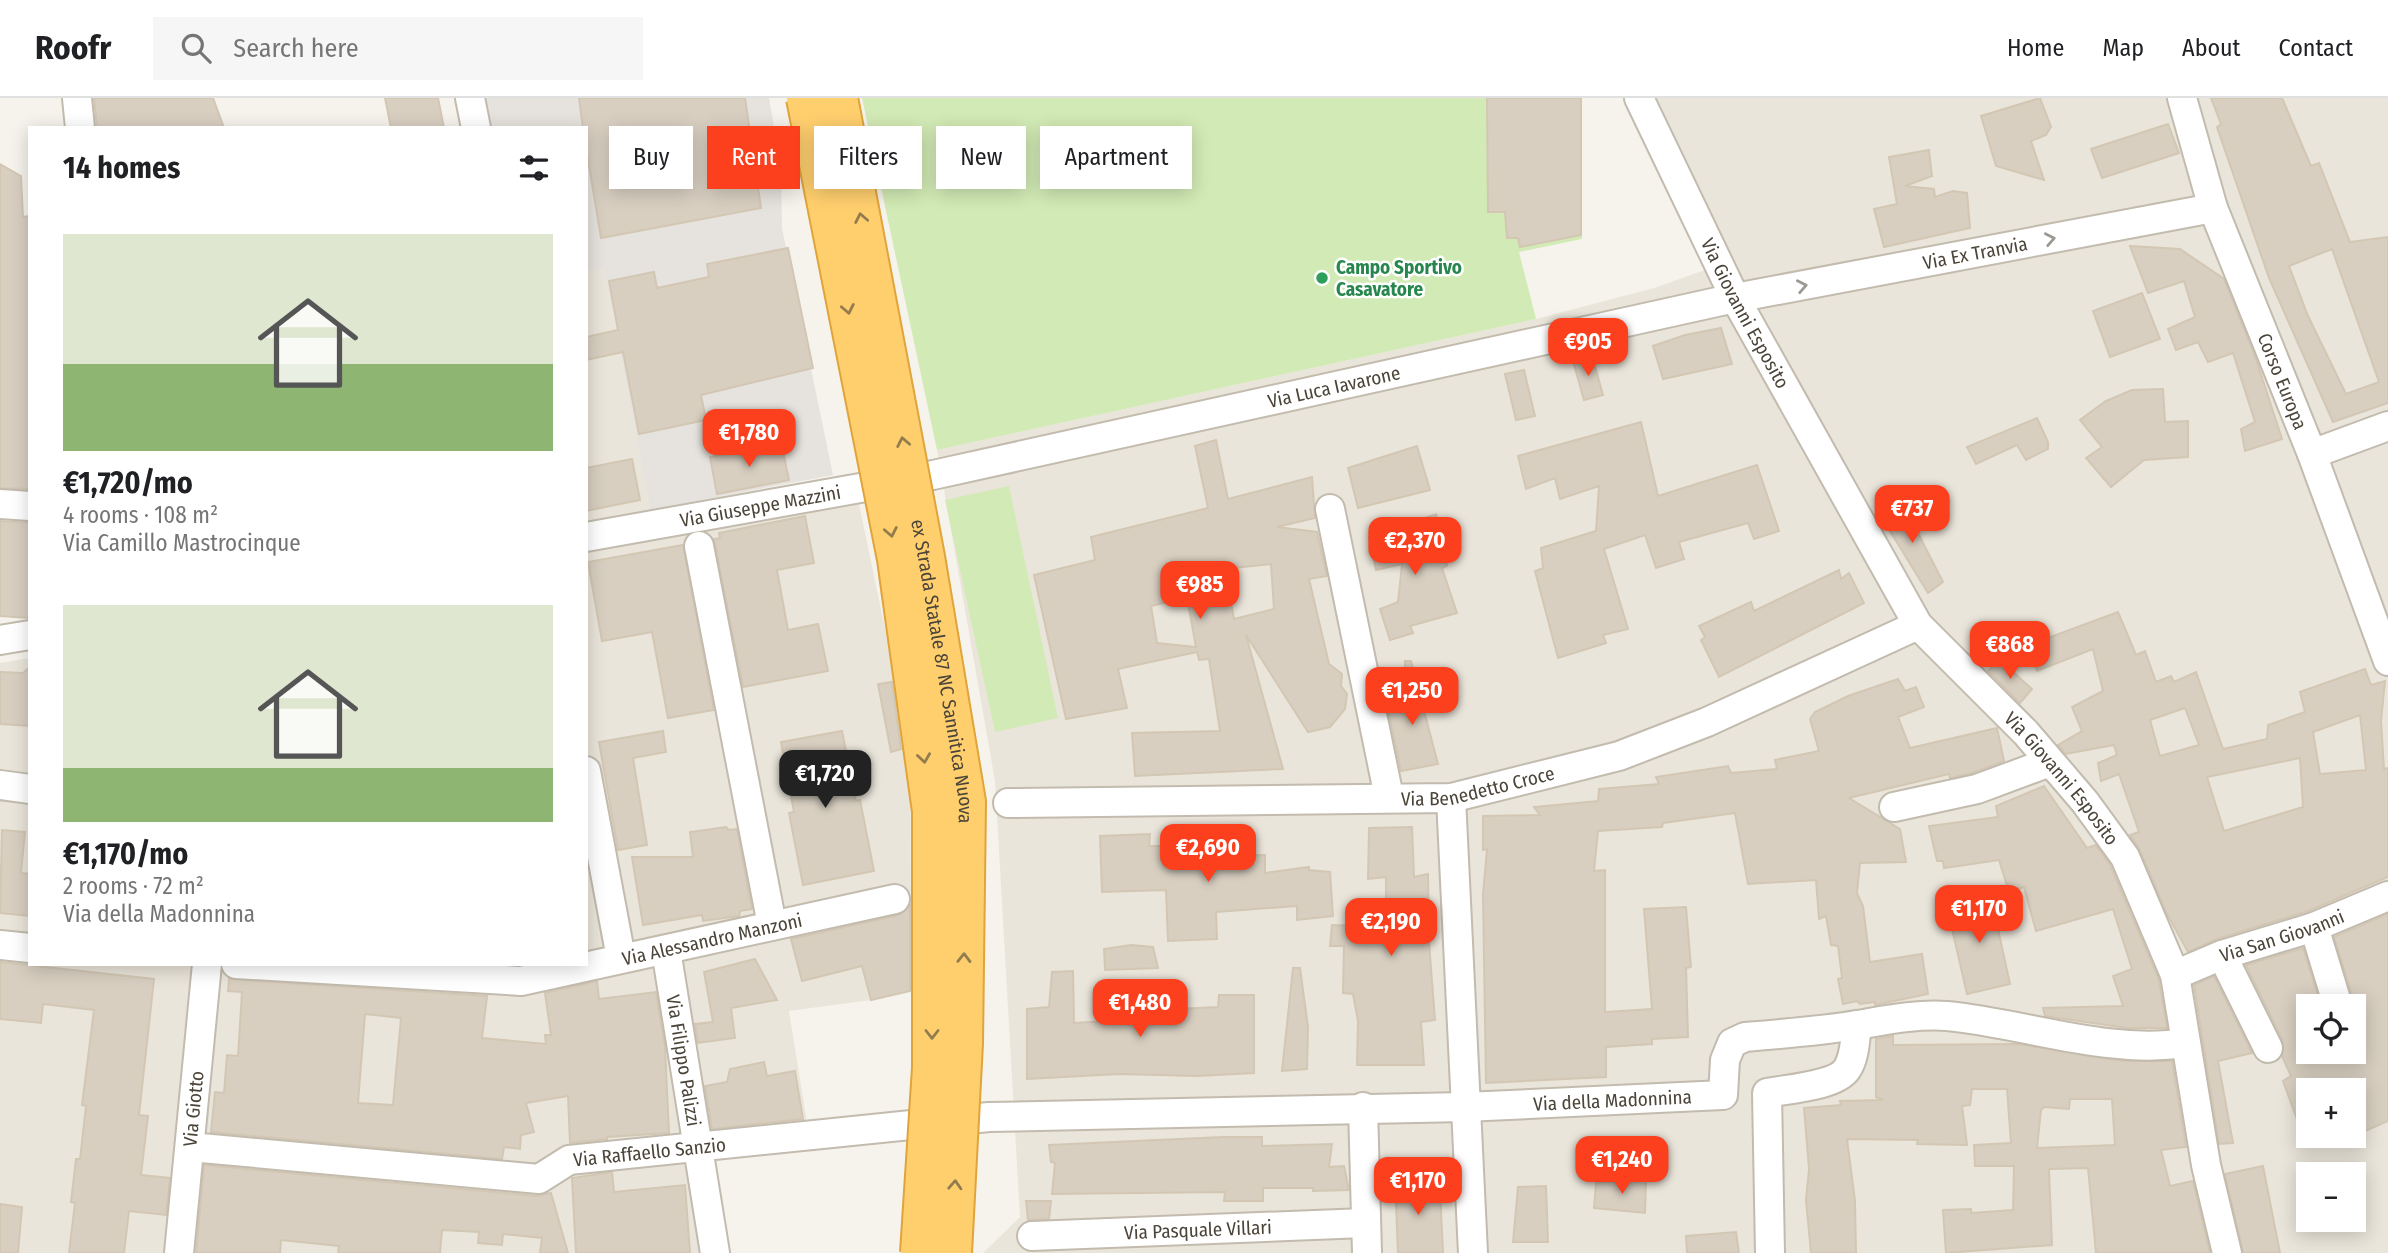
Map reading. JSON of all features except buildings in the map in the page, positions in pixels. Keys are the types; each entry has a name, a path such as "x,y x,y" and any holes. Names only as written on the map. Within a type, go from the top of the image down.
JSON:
{"highway":[{"name":"ex Strada Statale 87 NC Sannitica Nuova","path":"806,98 897,559 932,811 932,1068 920,1253"},
{"name":"ex Strada Statale 87 NC Sannitica Nuova","path":"838,98 925,557 966,802 962,1043 952,1253"}],"street":[{"path":"77,98 80,126"},
{"path":"470,98 476,126"},
{"name":"Via Giovanni Esposito","path":"1639,98 1735,298 1918,625 2050,762 2125,857 2175,975 2206,1166 2227,1253"},
{"name":"Corso Europa","path":"2182,98 2213,208 2312,454 2388,661"},
{"name":"Via Ex Tranvia","path":"1735,298 2213,208"},
{"name":"Via Luca Iavarone","path":"933,475 1735,298"},
{"path":"2312,454 2388,426"},
{"name":"Via Giuseppe Mazzini","path":"588,537 933,475"},
{"path":"0,504 28,506"},
{"path":"1330,509 1389,797"},
{"path":"699,546 772,925"},
{"name":"Via Benedetto Croce","path":"1008,803 1451,798 1619,756 1707,722 1918,625"},
{"path":"0,640 28,635"},
{"path":"1894,807 1977,789 2050,762"},
{"path":"0,785 28,789"},
{"path":"588,793 592,837 621,958"},
{"path":"1451,798 1473,1253"},
{"name":"Via San Giovanni","path":"2175,975 2222,956 2314,927 2388,896"},
{"name":"Via Alessandro Manzoni","path":"588,966 895,899"},
{"path":"2314,927 2335,994"},
{"path":"0,945 28,947"},
{"name":"Via Filippo Palizzi","path":"666,950 715,1253"},
{"path":"2222,956 2268,1048"},
{"name":"Via Giotto","path":"179,1253 207,966"},
{"name":"Via Alessandro Manzoni","path":"270,966 522,981 587,966"},
{"path":"1723,1095 1726,1060 1732,1043 1745,1037 1857,1025 1903,1016 1948,1016 2042,1034 2164,1046 2185,1043"},
{"name":"Via della Madonnina","path":"989,1117 1363,1107 1465,1107 1767,1093 1835,1079 1846,1070 1852,1058 1857,1025"},
{"path":"1767,1093 1770,1253"},
{"path":"1363,1107 1367,1253"},
{"name":"Via Raffaello Sanzio","path":"190,1147 539,1179 569,1160 989,1117"},
{"name":"Via Pasquale Villari","path":"1032,1236 1365,1223"}],"shaded area":[{"path":"481,98 769,98 774,126 707,126 707,189 781,189 782,228 833,475 650,510 604,268 588,271 588,126 487,126"},
{"path":"1624,98 2388,98 2388,1253 983,1253 1020,1217 995,781 937,450 1536,319 1654,288 1705,270"},
{"path":"604,267 650,510 588,523 588,271"},
{"path":"859,504 910,748 914,990 871,1000 789,1011 811,1148 712,1159 728,1253 0,1253 0,663 28,658 28,966 588,966 588,552"}],"green space":[{"name":"Campo Sportivo Casavatore","path":"862,98 1580,98 1582,239 1519,252 1536,319 937,450 881,189 922,189 922,126 868,126"},
{"path":"1009,486 1058,718 995,732 945,500"}],"place":[{"name":"Campo Sportivo Casavatore","path":"1322,278"}]}
